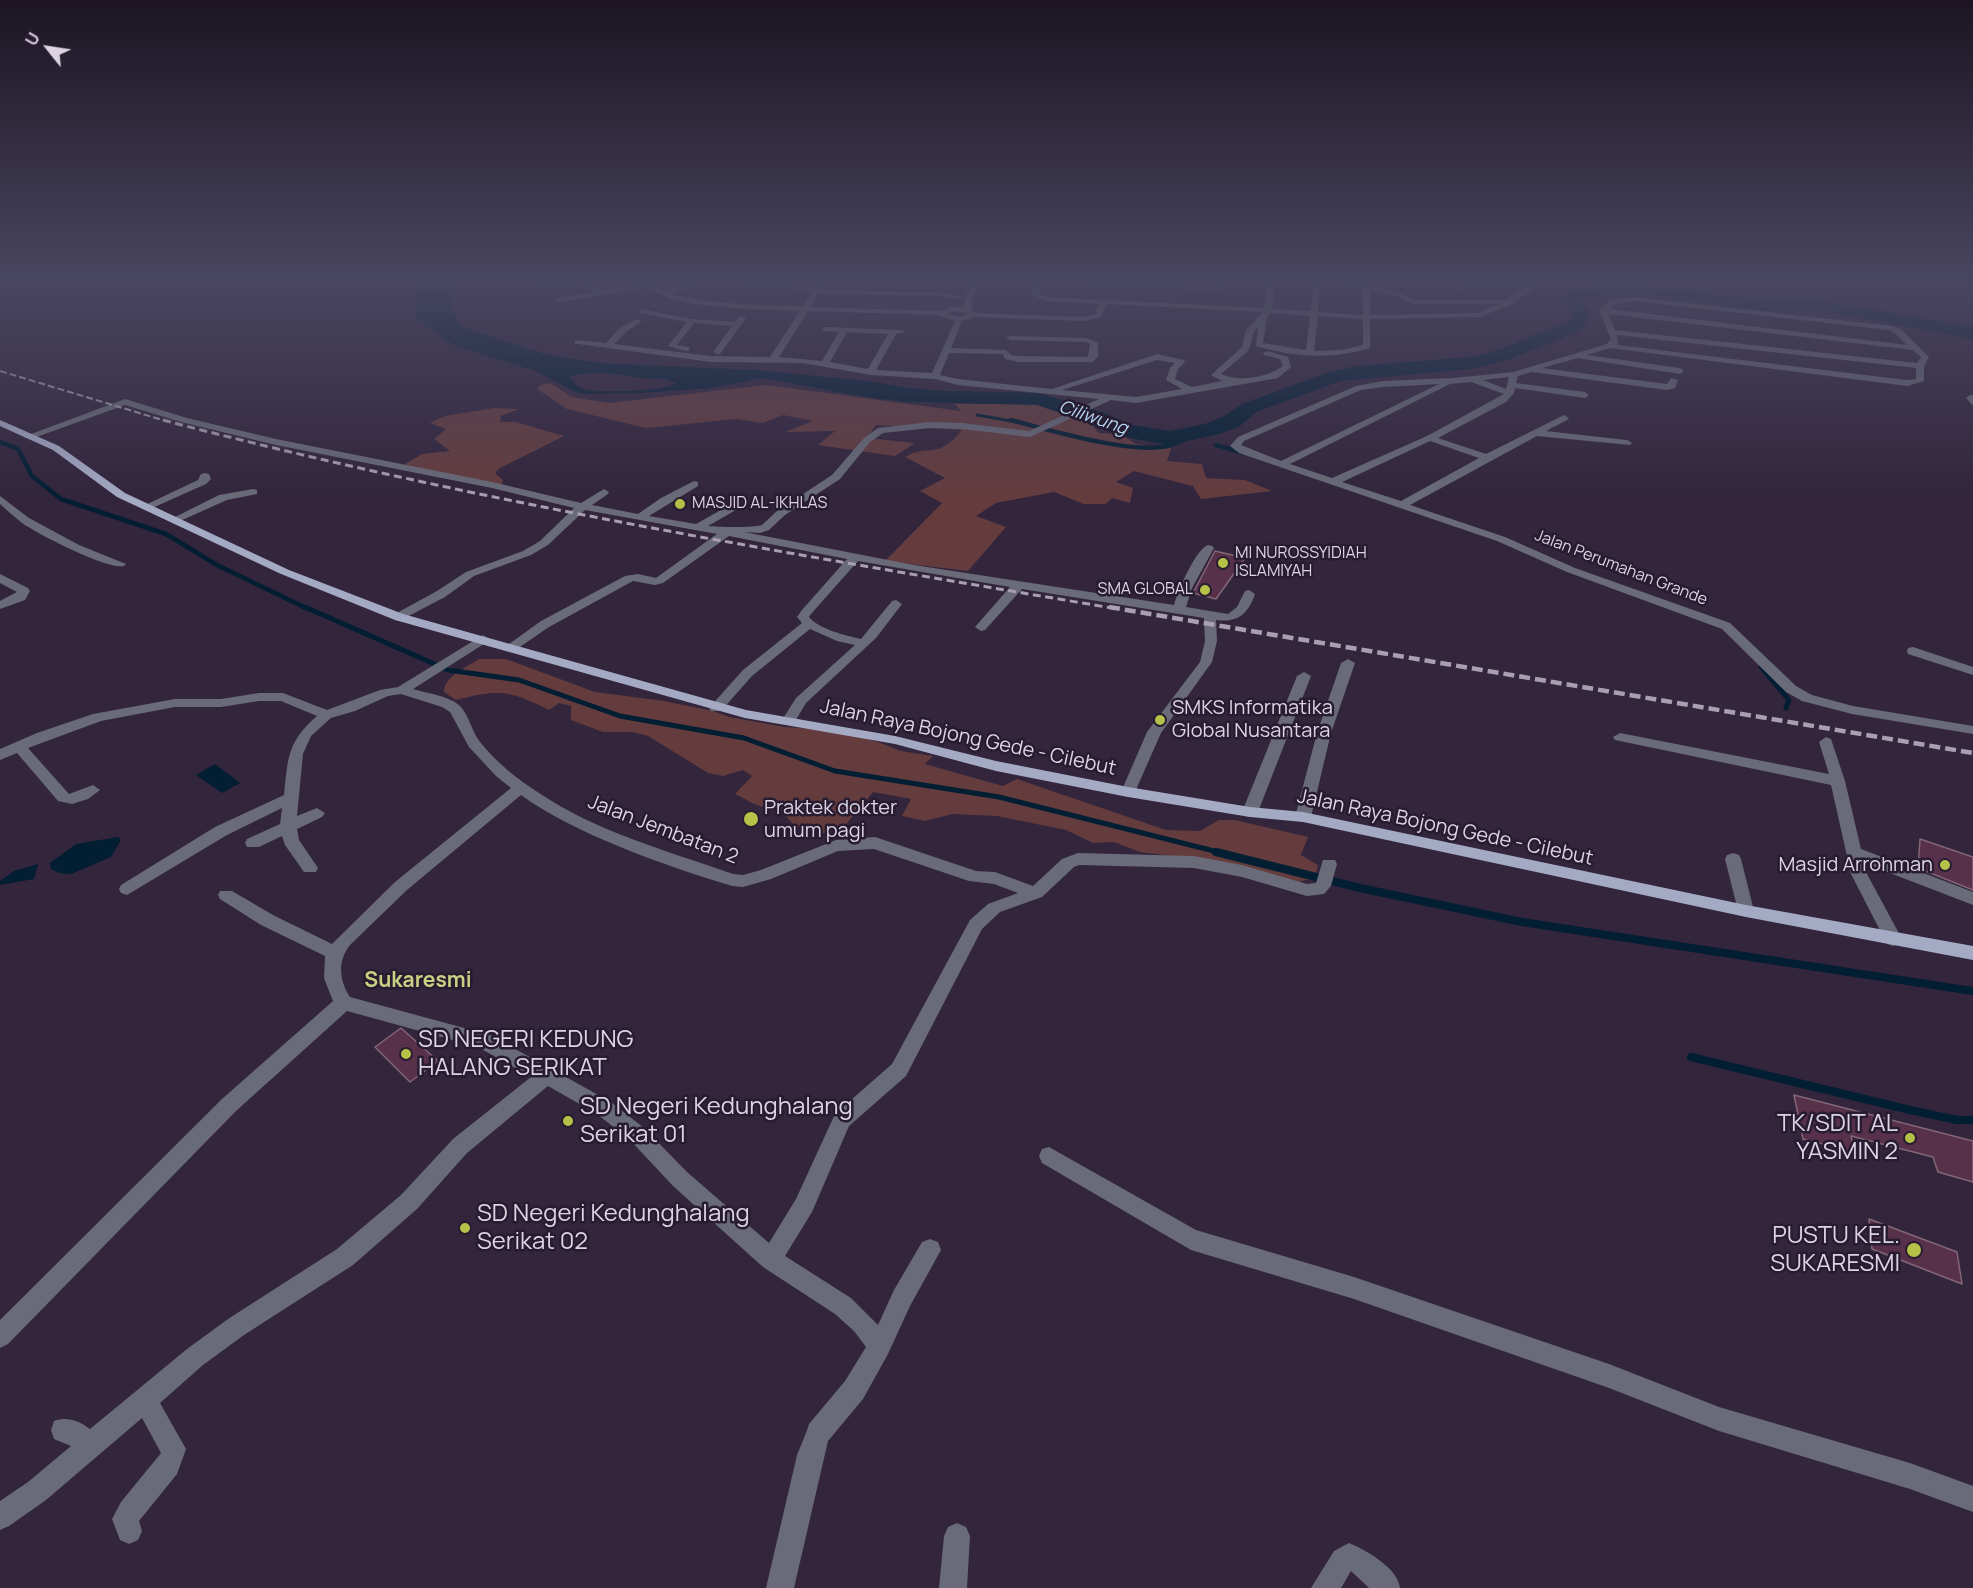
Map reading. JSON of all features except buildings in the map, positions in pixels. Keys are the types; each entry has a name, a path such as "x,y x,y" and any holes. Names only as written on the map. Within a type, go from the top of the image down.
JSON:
{"main road":[{"name":"Jalan Raya Bojong Gede - Cilebut","path":"0,423 56,448 121,495 285,572 399,617 514,647 716,708 895,740 996,766 1128,792 1250,812 1303,817 1746,911 1973,953"}],"street":[{"path":"656,352 711,359 759,361 775,357 778,352"},
{"path":"718,352 775,357 871,372 935,376 958,382 1144,400 1190,388 1275,376 1287,367 1284,357 1263,352"},
{"path":"825,364 831,352"},
{"path":"871,372 884,352"},
{"path":"935,376 945,352"},
{"path":"1006,352 1008,357 1018,359 1084,360 1090,360 1094,352"},
{"path":"1232,382 1215,375 1241,352"},
{"path":"1282,464 1453,381 1515,374 1589,352"},
{"path":"1659,352 1906,383 1920,381 1920,366 1925,357 1920,352"},
{"path":"1795,352 1920,366"},
{"path":"1576,356 1680,371"},
{"path":"1047,391 1162,357 1181,362 1174,368 1170,380 1190,388"},
{"path":"1532,369 1667,387 1672,386 1674,380"},
{"path":"1335,481 1430,438 1503,400 1515,374"},
{"path":"1468,378 1510,389 1585,395"},
{"name":"Jalan Perumahan Grande","path":"1453,381 1383,384 1359,388 1241,439 1235,446 1242,451 1501,539 1571,570 1726,626 1791,689 1807,698 1852,710 1973,730"},
{"path":"514,647 545,624 629,578 638,575 654,582 659,581 727,532 738,527 759,530 764,528 782,512 842,472 854,454 874,433 881,430 951,425 1030,434 1108,398"},
{"path":"1973,398 1970,398 1973,403"},
{"path":"28,437 125,402 184,420 276,442 492,485 640,518 856,557 1210,616 1237,616 1249,594"},
{"path":"1402,505 1564,418"},
{"path":"1534,433 1627,443"},
{"path":"1430,438 1487,458"},
{"path":"146,507 202,482 206,479 205,476"},
{"path":"640,518 665,500 694,484"},
{"path":"176,519 239,492 253,492"},
{"path":"399,617 441,594 470,574 527,554 544,543 582,506 604,492"},
{"path":"0,498 31,524 75,547 120,564"},
{"path":"696,528 732,508"},
{"path":"1180,610 1182,597 1197,571 1198,561 1208,548"},
{"path":"856,557 846,564 824,594 803,617 809,624 841,638 863,643"},
{"path":"0,578 24,591 21,597 0,605"},
{"path":"981,627 1020,584"},
{"path":"565,598 579,604"},
{"path":"789,720 801,701 863,643 896,604"},
{"path":"1128,792 1154,732 1206,662 1211,641 1210,616"},
{"path":"716,708 727,692 809,624"},
{"path":"310,868 291,841 288,825 296,754 305,734 326,715 386,693 402,690 483,639"},
{"path":"1913,651 1973,671"},
{"path":"1303,817 1324,733 1348,663"},
{"path":"1250,812 1304,676"},
{"name":"Jalan Jembatan 2","path":"402,690 447,704 455,709 459,723 480,750 519,789 556,811 732,880 743,881 765,875 836,846 875,843 975,877 995,878 1036,893"},
{"path":"0,755 58,729 98,717 187,702 221,703 259,697 283,697 326,715"},
{"path":"1620,737 1838,781"},
{"path":"1826,742 1838,781 1859,874 1893,939"},
{"path":"19,746 57,788 59,796 65,800 93,790"},
{"path":"519,789 386,899 335,953 332,977 336,991 344,1003 483,1041 545,1077 588,1098 620,1119 680,1179 771,1259 843,1306 862,1323 880,1346"},
{"path":"127,889 221,831 290,798"},
{"path":"253,843 316,813"},
{"path":"1853,852 1973,898"},
{"path":"771,1259 804,1206 820,1165 842,1120 898,1070 976,926 994,908 1036,893 1068,863 1078,859 1181,861 1242,871 1307,890 1318,890 1323,886 1329,865"},
{"path":"1733,859 1746,911"},
{"path":"226,895 267,920 335,953"},
{"path":"0,1336 229,1105 344,1003"},
{"path":"0,1517 37,1491 144,1400 236,1327 345,1257 409,1202 460,1146 545,1077"},
{"path":"1049,1156 1191,1239 1354,1288 1609,1376 1719,1419 1910,1476 1973,1499"},
{"path":"780,1588 810,1455 818,1433 854,1390 880,1346 930,1250"},
{"path":"129,1531 125,1519 131,1507 167,1468 174,1457 174,1449 144,1400"},
{"path":"63,1430 73,1432 91,1445"},
{"path":"953,1588 957,1536"},
{"path":"1325,1588 1343,1560 1349,1556 1360,1561 1387,1586"}],"shaded area":[{"path":"550,383 572,397 609,403 766,385 961,411 955,404 993,404 1039,400 1089,422 1099,433 1121,434 1136,444 1144,445 1144,448 1172,446 1167,461 1202,464 1206,478 1245,480 1272,491 1201,499 1193,486 1134,471 1116,482 1133,488 1130,503 1112,498 1106,504 1084,504 1054,492 996,503 976,516 1006,527 968,571 885,561 942,503 920,491 945,478 905,457 946,445 962,430 876,425 867,438 915,443 895,456 818,445 835,431 785,432 813,421 783,415 763,423 736,419 646,428 567,409 537,389 540,385"},
{"path":"494,408 519,409 501,416 500,422 516,422 564,436 500,468 495,473 503,480 502,485 407,469 405,464 422,454 450,451 434,439 446,429 430,423 445,416"},
{"path":"479,659 506,659 595,692 664,701 713,711 729,717 785,727 830,730 878,742 901,751 933,756 925,764 1003,786 1017,779 1166,830 1200,831 1219,820 1235,820 1308,837 1301,855 1318,865 1315,878 1293,883 1226,863 1140,852 1114,842 1093,843 1066,830 997,816 952,814 925,821 902,816 911,799 873,792 843,828 823,833 794,825 784,814 754,804 735,794 752,776 743,770 723,776 708,773 648,736 633,732 603,732 571,720 571,706 559,703 549,710 524,698 504,693 483,694 456,700 444,692 445,686 452,677"}],"water":[{"path":"475,352 538,352 598,363 757,370 877,382 907,388 997,395 1002,399 989,403 908,402 872,398 762,378 711,388 586,394 576,392 533,370","holes":["607,373 664,379 676,383 648,390 596,391 581,387 570,377 578,374"]},
{"path":"215,764 240,783 222,793 196,775"},
{"path":"118,837 121,840 111,857 71,874 59,873 51,869 50,863 76,844"},
{"path":"38,864 34,879 0,885 0,881 14,871"}],"waterway":[{"name":"Ciliwung","path":"956,397 1039,399 1094,417 1127,431 1170,438 1211,429 1232,421 1249,408 1336,376 1356,372 1471,363 1510,352"},
{"name":"Ciliwung","path":"977,415 1017,422"},
{"name":"Ciliwung","path":"1011,420 1115,445 1136,447 1171,445 1192,434"},
{"path":"0,442 18,449 32,476 61,499 166,534 217,565 308,609"},
{"path":"1216,445 1244,453"},
{"path":"305,607 448,670 519,680 620,716 744,738 835,771 999,797 1222,853"},
{"path":"1761,667 1789,700 1786,708"},
{"path":"1216,852 1360,888 1522,922 1973,991"},
{"path":"1691,1057 1910,1110 1957,1120 1973,1120"}],"railway":[{"path":"0,371 169,422"},
{"path":"163,420 281,450 519,502 758,547 1118,609"},
{"path":"1109,607 1973,753"}],"place":[{"name":"MASJID AL-IKHLAS","path":"680,504"},
{"name":"MI NUROSSYIDIAH ISLAMIYAH","path":"1223,563"},
{"name":"SMA GLOBAL","path":"1205,590"},
{"name":"SMKS Informatika Global Nusantara","path":"1160,720"},
{"name":"Praktek dokter umum pagi","path":"751,819"},
{"name":"Masjid Arrohman","path":"1945,865"},
{"name":"SD NEGERI KEDUNG HALANG SERIKAT","path":"406,1054"},
{"name":"SD Negeri Kedunghalang Serikat 01","path":"568,1121"},
{"name":"TK/SDIT AL YASMIN 2","path":"1910,1138"},
{"name":"SD Negeri Kedunghalang Serikat 02","path":"465,1228"},
{"name":"PUSTU KEL. SUKARESMI","path":"1914,1250"}],"district":[{"name":"Sukaresmi","path":"418,981"}]}
